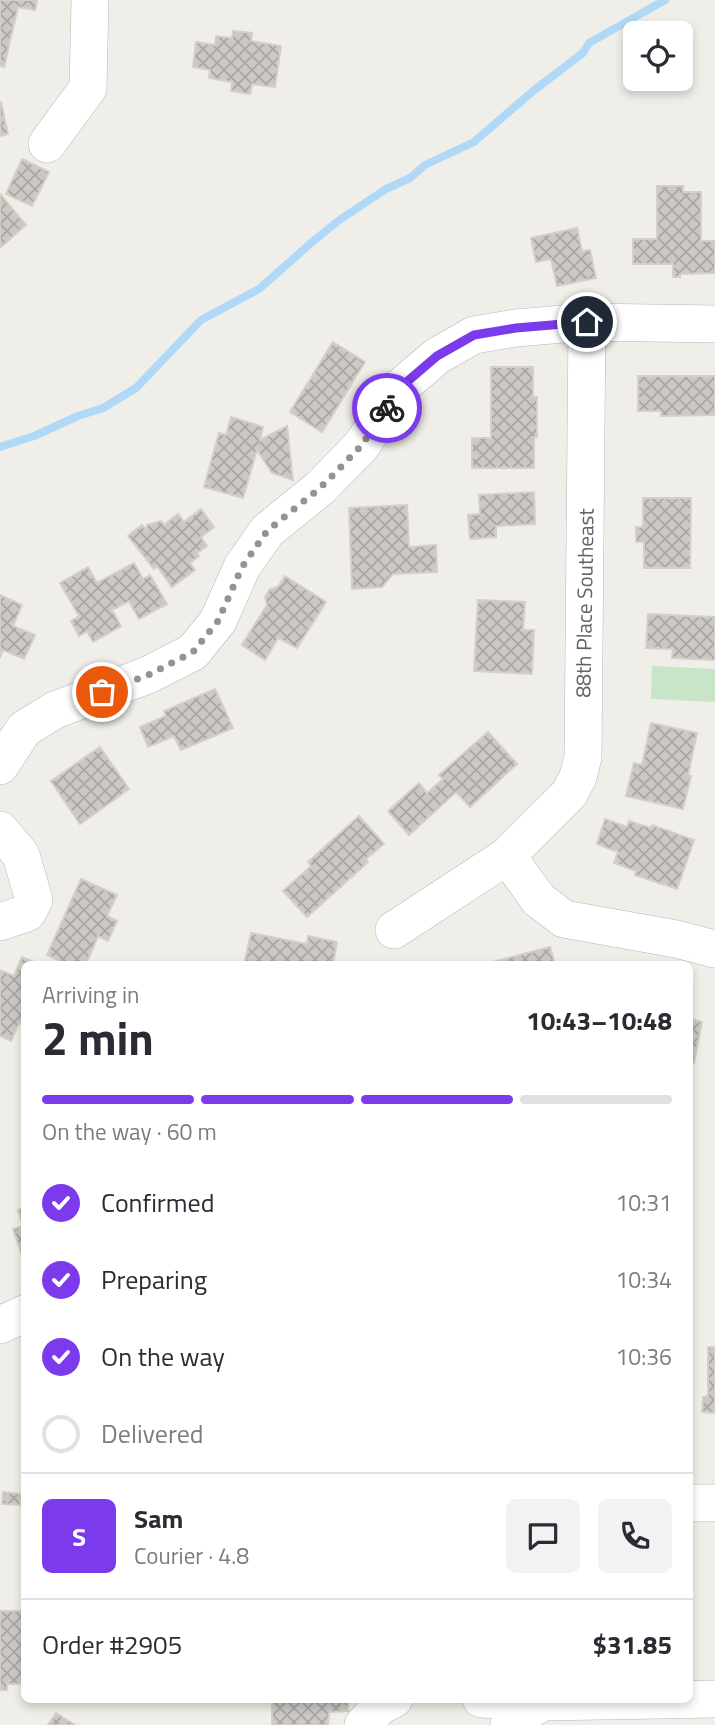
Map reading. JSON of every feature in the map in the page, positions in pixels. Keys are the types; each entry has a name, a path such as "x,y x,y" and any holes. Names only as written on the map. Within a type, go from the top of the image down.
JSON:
{"street":[{"path":"47,145 88,88 90,0"},
{"path":"0,765 24,729 55,710 148,675 193,652 218,621 242,567 267,531 320,488 361,446 402,386 437,356 474,335 516,328 587,322 715,324"},
{"name":"88th Place Southeast","path":"394,930 507,856 569,794 578,778 583,757 587,322"},
{"path":"0,830 21,855 34,900 27,913 0,922"},
{"path":"507,856 539,900 564,919 676,939 715,949"},
{"path":"0,1325 21,1315"},
{"path":"693,1503 715,1503"},
{"path":"693,1699 715,1699"},
{"path":"363,1725 386,1703"},
{"path":"511,1724 525,1712 542,1703"}],"green space":[{"path":"652,666 715,669 715,702 651,699"}],"building":[{"path":"0,0 37,0 35,10 18,7 4,67 0,66"},
{"path":"233,31 252,33 251,41 281,46 275,87 252,84 250,94 231,91 232,82 209,78 210,70 193,67 196,42 215,45 216,36 232,38"},
{"path":"0,102 8,134 0,136"},
{"path":"22,159 49,172 32,206 6,194"},
{"path":"657,186 683,186 683,192 701,192 701,241 715,241 715,273 680,274 680,277 673,277 673,264 633,264 633,239 657,239"},
{"path":"0,194 26,225 0,248"},
{"path":"577,228 582,251 590,250 596,278 557,286 551,259 536,262 531,238"},
{"path":"333,342 365,362 322,432 290,412"},
{"path":"491,367 533,367 533,397 537,397 534,468 472,468 472,438 491,438"},
{"path":"638,376 715,376 715,415 661,416 661,411 638,411"},
{"path":"231,417 263,427 260,440 287,426 293,480 272,473 257,450 243,498 204,487 219,433 226,435"},
{"path":"534,492 535,524 496,526 496,537 470,539 468,515 480,514 479,495"},
{"path":"643,498 691,498 690,568 644,568 644,542 636,542 636,527 643,527"},
{"path":"407,505 409,547 436,545 437,572 393,574 382,587 352,589 349,508"},
{"path":"201,509 214,527 201,537 207,546 197,553 199,556 190,563 195,570 172,587 157,566 154,569 128,536 142,525 146,530 147,525 161,521 164,525 178,514 184,522"},
{"path":"134,563 143,579 150,575 167,604 139,619 129,601 112,610 121,626 93,642 87,631 79,636 71,621 79,616 60,583 88,567 97,583"},
{"path":"285,576 326,602 297,648 278,638 265,660 242,645 267,605 265,597 270,589 278,587"},
{"path":"0,595 22,605 13,626 35,635 24,659 3,650 0,658"},
{"path":"478,600 525,602 523,630 534,630 532,674 474,671"},
{"path":"648,614 715,617 715,660 672,658 673,649 646,648"},
{"path":"215,689 233,728 181,750 174,736 148,747 140,727 166,716 164,711"},
{"path":"651,723 697,733 683,809 626,796 634,763 642,765"},
{"path":"488,732 517,764 470,807 456,792 409,835 388,811 419,783 427,793 443,779 439,775"},
{"path":"100,747 129,789 80,824 51,781"},
{"path":"359,816 384,844 307,917 283,891 311,866 308,862"},
{"path":"605,819 627,827 629,821 651,828 652,825 694,840 677,889 635,875 636,871 614,863 618,852 597,844"},
{"path":"81,879 117,895 107,916 117,921 108,941 98,936 87,961 60,961 47,955"},
{"path":"251,933 307,944 308,936 337,942 334,961 245,961"},
{"path":"550,947 554,961 496,961"},
{"path":"22,957 32,961 21,961 21,1024 19,1023 11,1041 0,1036 0,970 14,976"},
{"path":"693,1020 702,1022 693,1063"},
{"path":"21,1227 21,1252 13,1229"},
{"path":"708,1347 715,1347 715,1413 702,1412 703,1397 708,1396"},
{"path":"3,1492 21,1494 20,1505 2,1504"},
{"path":"0,1611 21,1611 21,1684 7,1684 7,1690 0,1690"},
{"path":"272,1703 348,1703 348,1711 329,1712 328,1725 272,1725"},
{"path":"56,1713 75,1725 48,1725"}],"waterway":[{"path":"0,447 103,408 136,388 201,320 259,289 338,221 386,189 410,178 425,165 474,142 533,91 583,53 589,43 665,0"}],"way so far":[{"path":"102,692 148,675 193,652 218,621 242,567 267,531 334,474 361,446 387,408"}],"route":[{"path":"387,408 402,386 437,356 474,335 516,328 587,322"}]}
